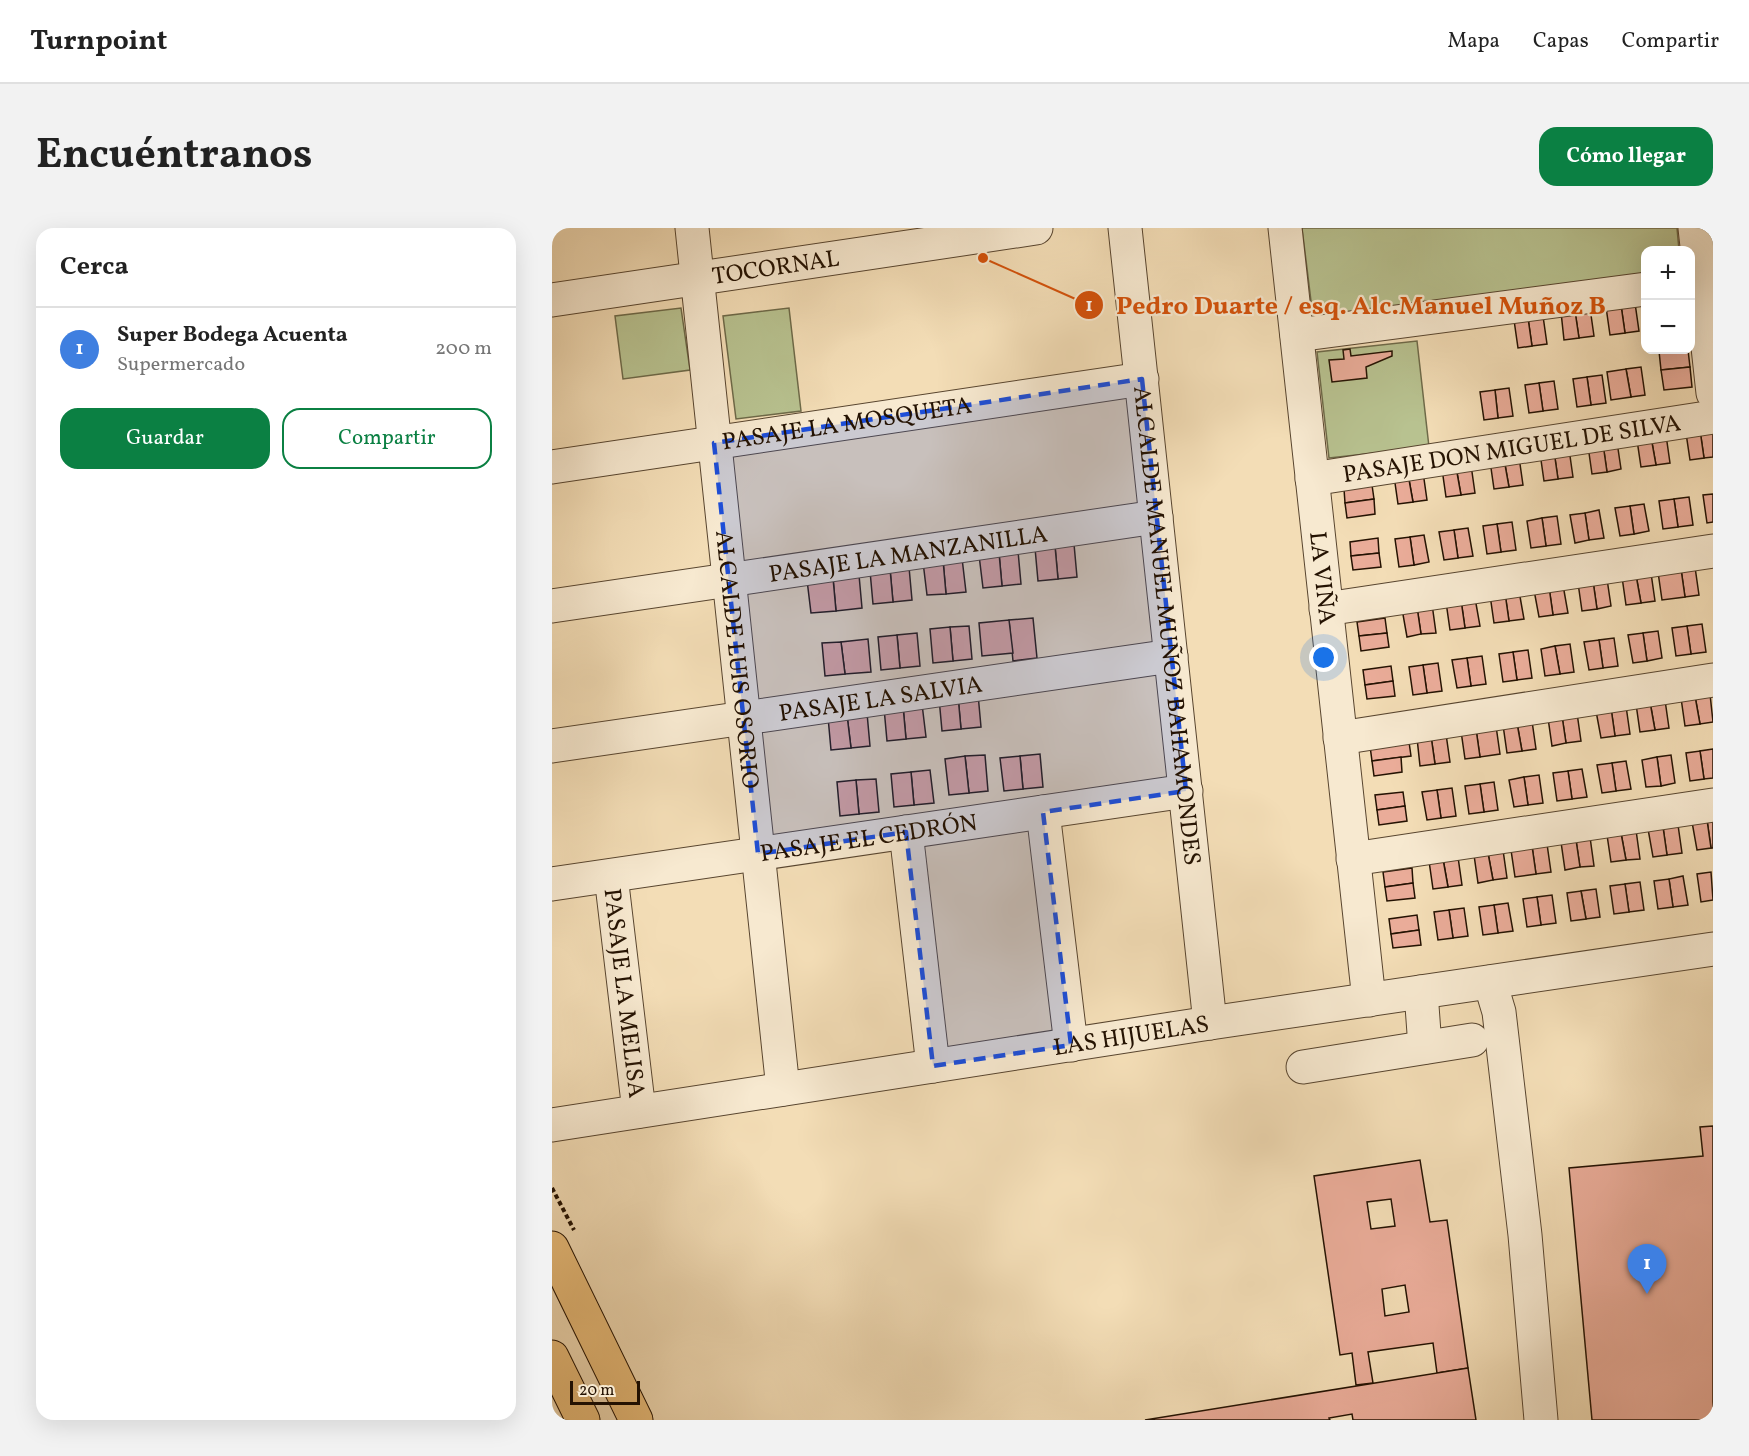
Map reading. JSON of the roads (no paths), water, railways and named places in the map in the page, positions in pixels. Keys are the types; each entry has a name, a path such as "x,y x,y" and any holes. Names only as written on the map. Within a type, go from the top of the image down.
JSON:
{"main road":[{"path":"552,1248 636,1420"},
{"path":"552,1357 583,1420"}],"street":[{"name":"ALCALDE LUIS OSORIO","path":"692,228 783,1089"},
{"name":"TOCORNAL","path":"552,300 1036,228"},
{"name":"ALCALDE MANUEL MUÑOZ BAHAMONDES","path":"1125,228 1210,1023"},
{"name":"LA VIÑA","path":"1285,228 1368,1000"},
{"path":"1695,228 1696,283 1713,393"},
{"path":"1297,335 1641,290"},
{"name":"PASAJE LA MOSQUETA","path":"552,467 1142,379"},
{"name":"PASAJE DON MIGUEL DE SILVA","path":"1312,479 1713,417"},
{"name":"PASAJE LA MANZANILLA","path":"552,606 1156,517"},
{"path":"1326,609 1713,551"},
{"name":"PASAJE LA SALVIA","path":"552,746 1171,656"},
{"path":"1340,738 1713,680"},
{"name":"PASAJE EL CEDRÓN","path":"552,884 1186,791"},
{"path":"1353,859 1713,805"},
{"path":"1043,812 1071,1045"},
{"path":"906,832 933,1066"},
{"name":"PASAJE LA MELISA","path":"611,876 639,1111"},
{"name":"LAS HIJUELAS","path":"552,1125 1210,1023 1713,950"},
{"path":"1490,982 1499,1012 1526,1246 1541,1420"},
{"path":"1421,992 1425,1047"},
{"path":"1303,1066 1472,1040"}],"place":[{"name":"Pedro Duarte / esq. Alc.Manuel Muñoz B","path":"983,258"},
{"name":"Super Bodega Acuenta","path":"1647,1294"}]}
